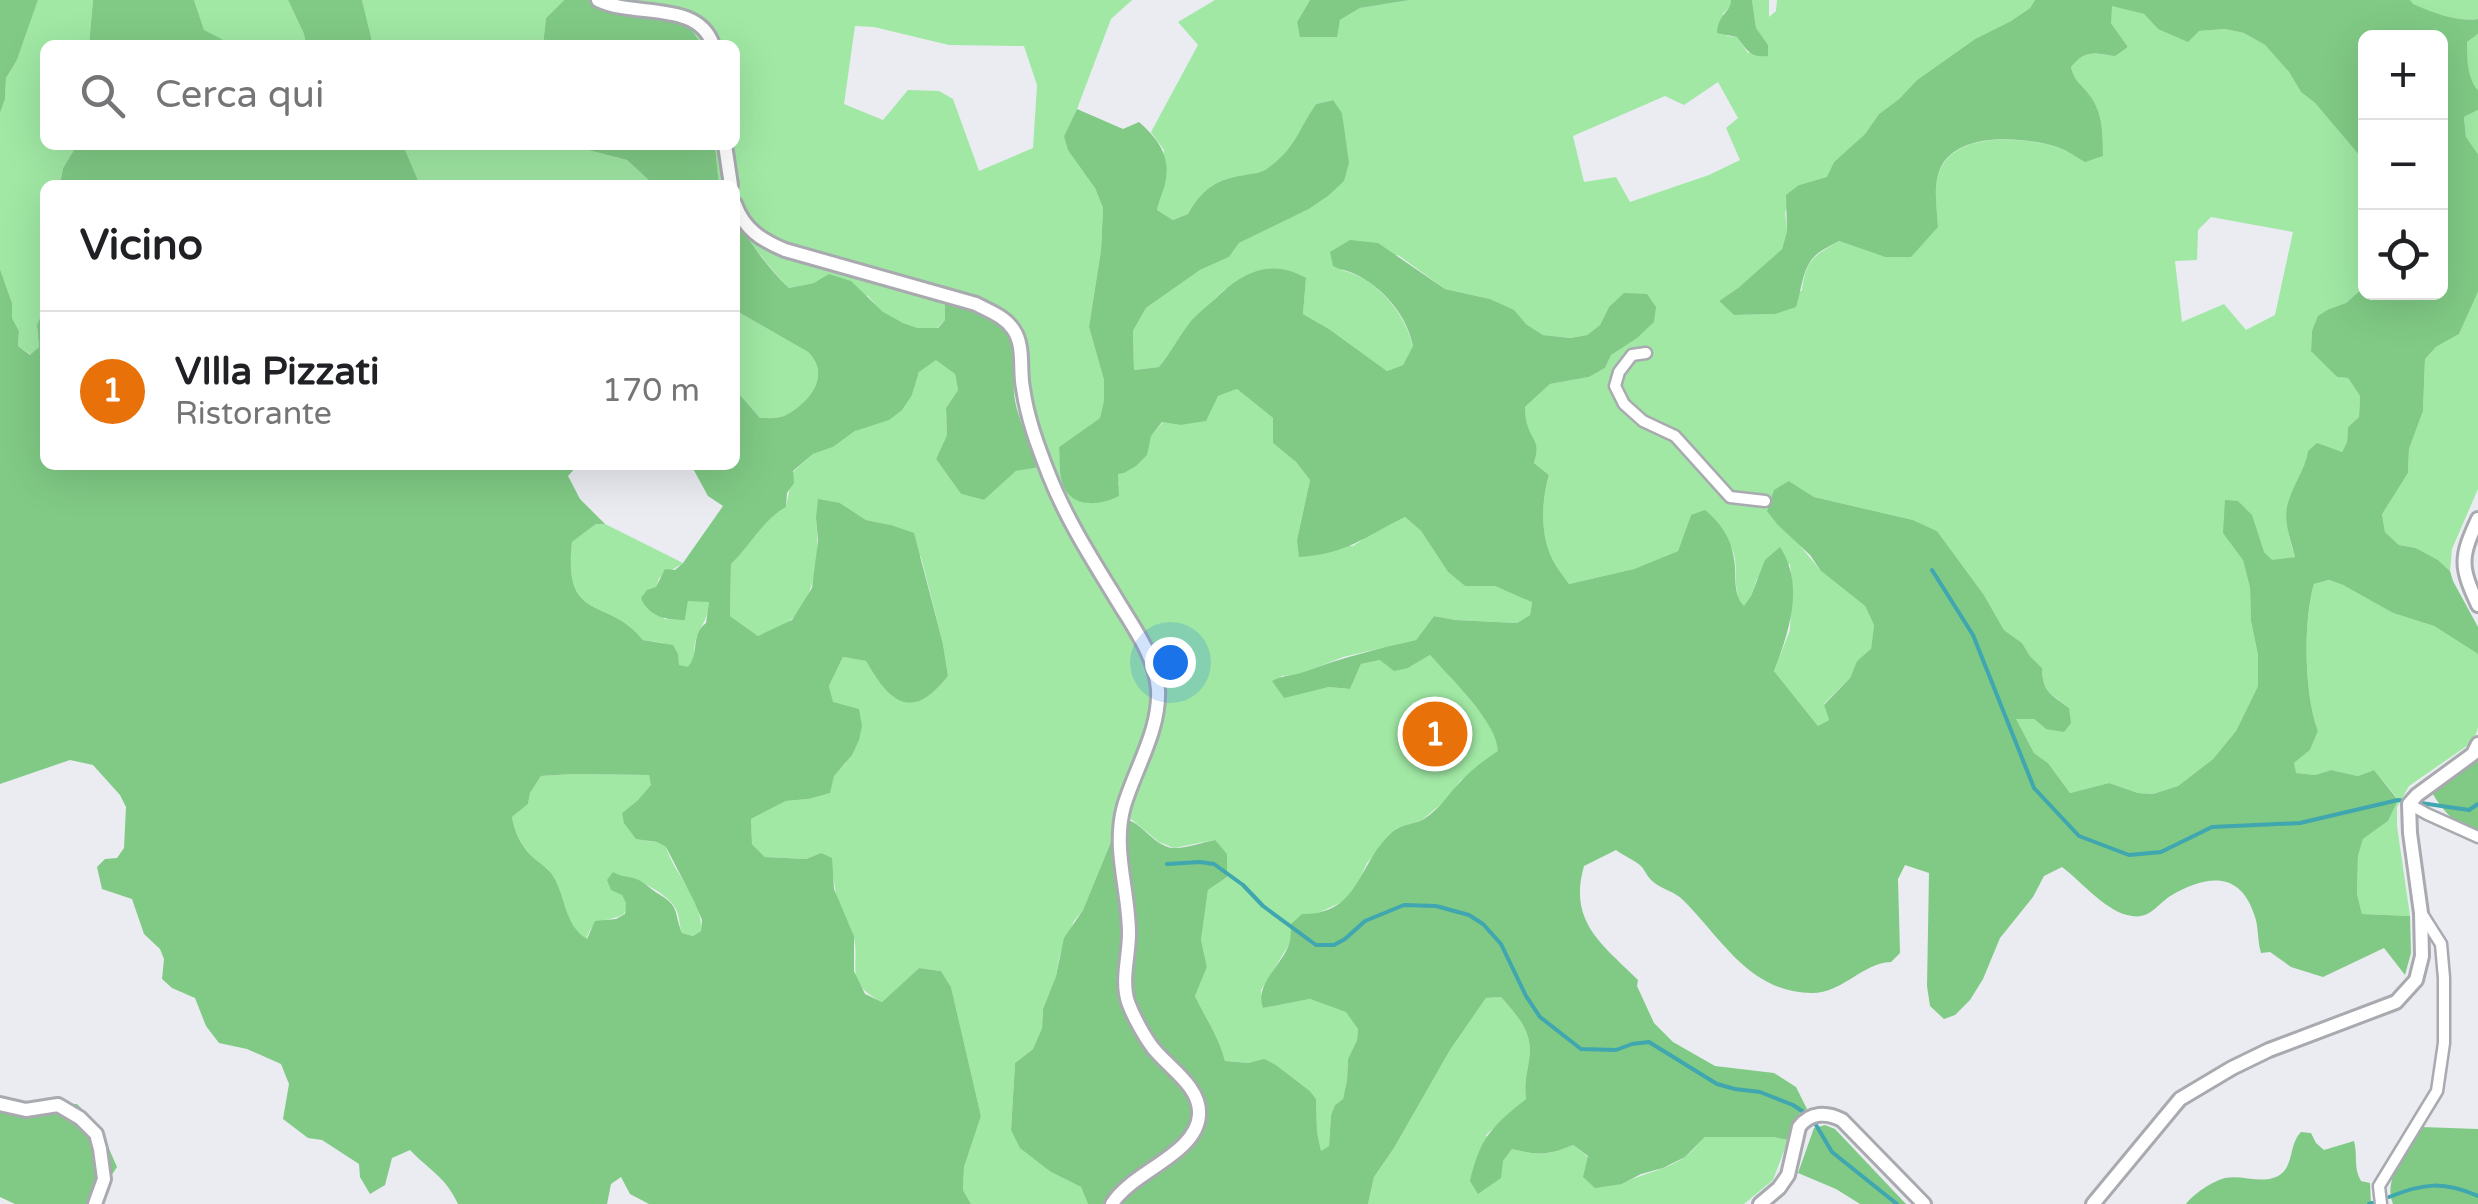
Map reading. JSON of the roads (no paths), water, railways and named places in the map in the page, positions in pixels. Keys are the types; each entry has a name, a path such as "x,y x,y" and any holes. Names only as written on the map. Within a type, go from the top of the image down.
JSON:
{"street":[{"path":"598,0 609,6 685,13 706,28 712,40"},
{"path":"726,150 730,180"},
{"path":"740,214 762,240 785,250 976,304 1012,327 1020,351 1029,416 1066,516 1143,644 1156,673 1156,718 1123,809 1118,842 1129,934 1125,983 1128,1002 1144,1032 1190,1088 1199,1104 1199,1118 1188,1142 1125,1188 1112,1204"},
{"path":"1646,353 1632,356 1619,372 1616,386 1624,404 1643,422 1675,436 1730,497 1765,502"},
{"path":"2478,519 2463,564 2478,605"},
{"path":"2411,802 2474,754 2478,744"},
{"path":"2411,802 2427,814 2478,837"},
{"path":"2093,1204 2180,1099 2198,1086 2270,1050 2396,1002 2416,980 2422,956 2421,913 2411,802"},
{"path":"2381,1204 2379,1186 2437,1091 2444,1043 2441,944 2421,913"},
{"path":"0,1104 26,1110 58,1105 80,1118 96,1134 104,1179 95,1204"},
{"path":"1760,1204 1786,1180 1799,1127 1817,1114 1842,1120 1924,1204"}],"waterway":[{"path":"1932,570 1973,635 2034,788 2079,836 2129,855 2161,852 2212,827 2300,823 2405,801"},
{"path":"2414,802 2469,810 2478,804"},
{"path":"1167,864 1214,864 1316,945 1334,945 1365,921 1404,905 1436,906 1469,915 1501,944 1540,1017 1581,1049 1616,1050 1649,1042 1717,1084 1760,1092 1805,1113"},
{"path":"1816,1125 1832,1152 1897,1204"},
{"path":"2389,1197 2434,1186 2478,1196"}],"place":[{"name":"VIlla Pizzati","path":"1435,734"}]}
